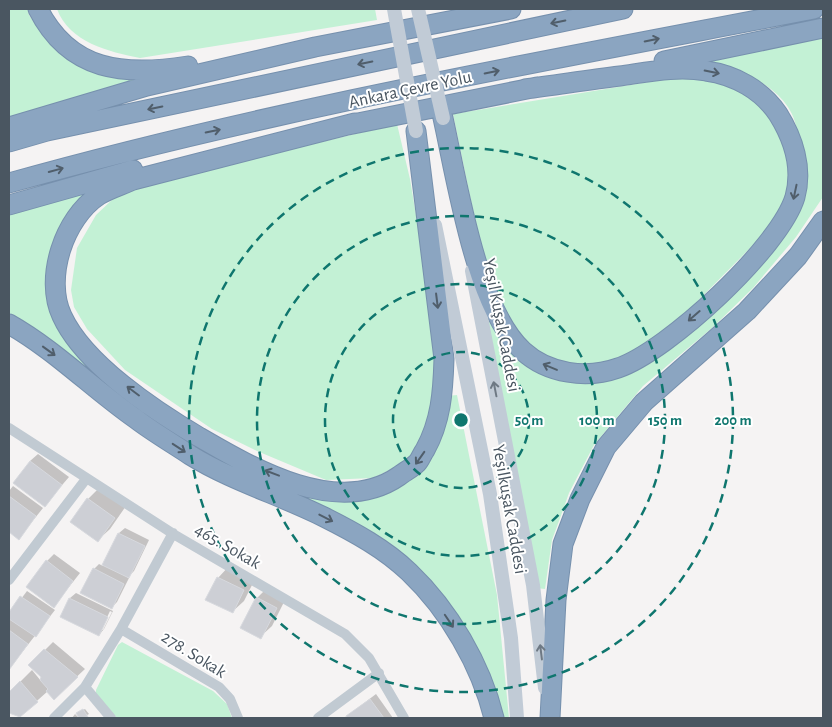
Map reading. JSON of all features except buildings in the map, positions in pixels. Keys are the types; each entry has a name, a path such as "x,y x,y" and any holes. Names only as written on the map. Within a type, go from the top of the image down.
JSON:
{"highway":[{"path":"38,9 47,27 69,51 99,65 131,70 173,68 315,47"},
{"path":"455,20 499,9"},
{"path":"9,127 147,86 315,47 511,9"},
{"name":"Ankara Çevre Yolu","path":"9,142 47,131 623,9"},
{"name":"Ankara Çevre Yolu","path":"9,184 191,135 537,63 814,9"},
{"path":"9,205 205,151 355,123 823,28"},
{"path":"443,118 482,276 492,306 505,329 524,352 558,370 593,373 618,368 649,352 685,324 733,281 771,238 794,198 797,170 792,143 780,118 762,96 739,80 708,71 672,69 525,89"},
{"path":"355,123 133,180 99,195 73,220 61,247 55,282 61,315 79,345 106,371 172,421 243,462 313,489 345,494 366,491 387,484 418,463 432,438 439,418 444,393 444,359 416,131"},
{"path":"549,718 556,600 563,544 580,499 606,447 644,402 747,311 798,256 823,221"},
{"path":"9,324 73,368 135,419 192,456 243,483 322,516 372,543 409,572 440,607 463,644 483,682 494,718"}],"main road":[{"name":"Yeşilkuşak Caddesi","path":"394,9 416,131 490,494 512,638 518,718"},
{"name":"Yeşil Kuşak Caddesi","path":"418,9 443,118 533,585 549,718"}],"street":[{"name":"465. Sokak","path":"9,428 173,533 326,622 360,647 380,673 404,718"},
{"path":"9,580 86,479"},
{"path":"54,718 85,687 121,629 173,533"},
{"name":"278. Sokak","path":"121,629 219,687 230,699 238,718"},
{"path":"318,718 380,673"},
{"path":"85,687 111,718"}],"green space":[{"path":"9,9 28,9 29,15 44,37 58,50 136,75 137,86 9,123"},
{"path":"57,9 375,9 377,20 140,58 103,49 91,44 71,30"},
{"path":"823,33 823,197 796,237 753,288 712,328 643,386 594,445 569,493 552,540 545,589 536,588 484,321 493,320 512,351 608,378 783,237 797,141 794,118 786,104 762,83 732,69 702,62"},
{"path":"685,76 711,79 753,95 783,133 792,182 782,208 764,234 675,324 618,364 573,365 550,358 528,345 510,326 496,295 479,240 453,114"},
{"path":"397,124 410,179 441,365 440,403 418,451 398,466 373,478 326,480 257,451 212,429 125,370 87,329 74,307 71,290 77,248 96,215 114,198 145,184"},
{"path":"99,180 83,200 50,301 138,404 345,499 421,465 447,396 457,395 497,595 509,718 497,718 405,561 183,448 9,319 9,208"},
{"path":"122,642 213,691 227,704 232,718 117,718 96,694 96,690 118,645"}]}
